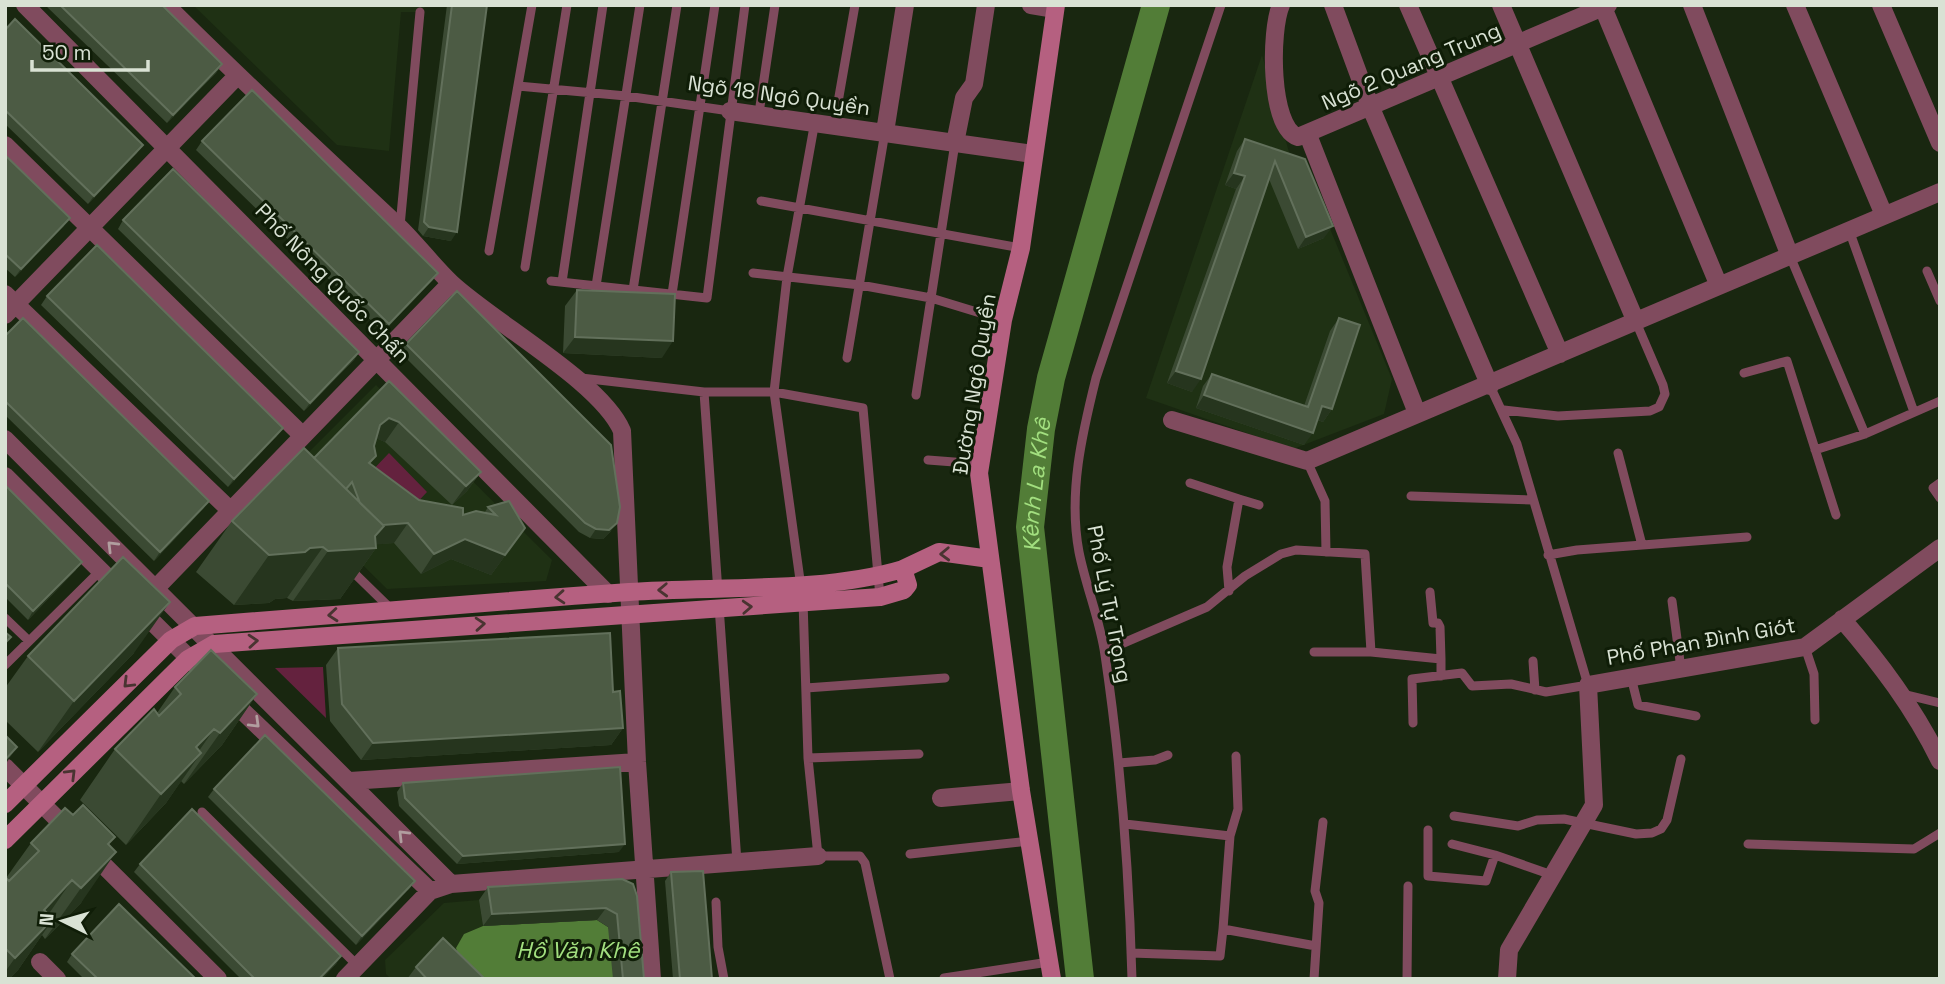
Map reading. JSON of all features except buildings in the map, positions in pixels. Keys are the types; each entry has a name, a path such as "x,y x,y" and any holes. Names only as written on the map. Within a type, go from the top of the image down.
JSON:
{"street":[{"name":"Phố Nông Quốc Chấn","path":"24,5 608,594"},
{"path":"166,5 237,76 400,228 452,284 573,377 615,415 622,431 637,762 652,979"},
{"path":"885,132 905,5"},
{"path":"955,143 964,98 974,84 986,5"},
{"path":"1031,5 1056,7"},
{"path":"1281,5 1275,33 1274,79 1287,130 1298,137 1308,135 1417,413"},
{"path":"1333,5 1371,108 1490,386"},
{"path":"1408,5 1560,354"},
{"path":"1501,5 1636,321"},
{"path":"1692,5 1790,256"},
{"path":"1794,5 1884,215"},
{"path":"1881,5 1940,144"},
{"path":"1605,6 1719,286"},
{"name":"Ngõ 2 Quang Trung","path":"1308,135 1605,6"},
{"name":"Đường Ngô Quyền","path":"1051,970 1021,791 980,464 1003,320 1021,248 1056,7"},
{"path":"231,511 9,305 90,227 237,76"},
{"name":"Ngõ 18 Ngô Quyền","path":"730,111 816,121 1034,155"},
{"path":"5,145 303,436"},
{"path":"1172,420 1307,461 1417,413 1490,386 1940,192"},
{"path":"155,589 231,511 265,485 303,436 452,284"},
{"path":"5,439 214,644 451,884"},
{"path":"5,476 188,659 430,891"},
{"name":"Phố Phan Đình Giót","path":"1507,979 1509,950 1594,805 1588,685 1805,647 1940,548"},
{"path":"5,804 170,640 195,626 628,592 878,576 903,569 939,552 990,559"},
{"path":"5,840 188,659 214,644 880,597 904,590 908,585 903,569"},
{"path":"608,594 629,614"},
{"path":"1842,619 1920,720 1940,761"},
{"path":"350,781 637,762"},
{"path":"5,767 218,979"},
{"path":"941,799 1021,791"},
{"path":"345,979 430,891 451,884 818,856"},
{"path":"40,962 57,979"},
{"path":"357,965 371,979"}],"lane":[{"path":"489,251 532,5"},
{"path":"525,267 567,5"},
{"path":"562,282 603,5"},
{"path":"596,286 640,5"},
{"path":"632,290 677,5"},
{"path":"671,294 715,5"},
{"path":"551,281 707,298 745,5"},
{"path":"759,113 775,5"},
{"path":"834,125 855,5"},
{"name":"Phố Lý Tự Trọng","path":"1132,979 1125,824 1119,764 1105,651 1079,551 1075,502 1082,432 1096,378 1221,5"},
{"path":"400,228 420,12"},
{"name":"Ngõ 18 Ngô Quyền","path":"519,86 625,96 730,111"},
{"path":"816,121 787,277 774,391 803,604 808,758 818,856 860,856 865,863 890,979"},
{"path":"847,358 885,132"},
{"path":"916,395 955,143"},
{"path":"761,201 1021,248"},
{"path":"1849,230 1914,412"},
{"path":"1790,256 1865,433"},
{"path":"1927,271 1940,301"},
{"path":"753,273 860,285 931,298 1003,320"},
{"path":"1504,410 1579,416 1650,411 1659,407 1665,394 1663,385 1636,321"},
{"path":"1744,373 1787,361 1836,515"},
{"path":"573,377 704,392 774,391 863,408 880,597"},
{"path":"1413,723 1412,679 1462,673 1472,686 1511,684 1546,692 1588,685 1517,444 1504,410 1490,386"},
{"path":"704,392 737,862"},
{"path":"1815,450 1865,433 1940,401"},
{"path":"1618,453 1642,545"},
{"path":"928,460 980,464"},
{"path":"1307,461 1325,501 1325,552"},
{"path":"1190,483 1259,505"},
{"path":"1940,483 1933,488 1940,498"},
{"path":"1410,496 1532,500"},
{"path":"1229,592 1227,567 1239,499"},
{"path":"1549,555 1747,537"},
{"path":"1105,651 1207,607 1229,592 1245,576 1281,554 1296,550 1365,554 1371,652"},
{"path":"345,564 392,610"},
{"path":"5,665 100,571"},
{"path":"1430,592 1433,623 1438,623 1440,627 1441,676"},
{"path":"1672,601 1681,668"},
{"path":"5,618 29,641"},
{"path":"1805,647 1814,674 1815,720"},
{"path":"1314,652 1371,652 1441,659"},
{"path":"1533,661 1535,690"},
{"path":"1631,677 1638,705 1696,716"},
{"path":"806,688 945,678"},
{"path":"1901,694 1940,703"},
{"path":"808,758 919,754"},
{"path":"1119,764 1155,760 1168,755"},
{"path":"1131,953 1220,956 1230,836 1238,809 1236,756"},
{"path":"1454,816 1518,826 1557,819 1636,834 1661,829 1667,820 1681,759"},
{"path":"202,813 357,965"},
{"path":"1314,979 1319,903 1315,891 1323,822"},
{"path":"1125,824 1230,836"},
{"path":"1428,830 1428,876 1486,881 1496,855"},
{"path":"1748,844 1914,849 1940,833"},
{"path":"910,854 1029,841"},
{"path":"1452,844 1496,855 1552,875"},
{"path":"1407,979 1408,886"},
{"path":"716,902 718,947 724,979"},
{"path":"1223,929 1316,946"},
{"path":"944,978 1051,970"}],"shaded area":[{"path":"193,5 427,5 420,12 401,12 389,151 337,145"},
{"path":"1262,55 1292,163 1305,168 1392,379 1384,414 1293,449 1146,398"},
{"path":"376,385 552,560 546,581 387,589 279,482"},
{"path":"389,453 427,492 408,512 369,474"},
{"path":"323,667 326,718 275,668"},
{"path":"479,900 483,926 464,934 481,979 391,979 386,974 385,960 444,903"}],"water":[{"name":"Hồ Văn Khê","path":"597,920 608,927 611,933 614,979 481,979 459,957 456,948 464,934 483,926"}],"waterway":[{"name":"Kênh La Khê","path":"1080,979 1030,527 1041,429 1051,378 1156,5"}]}
